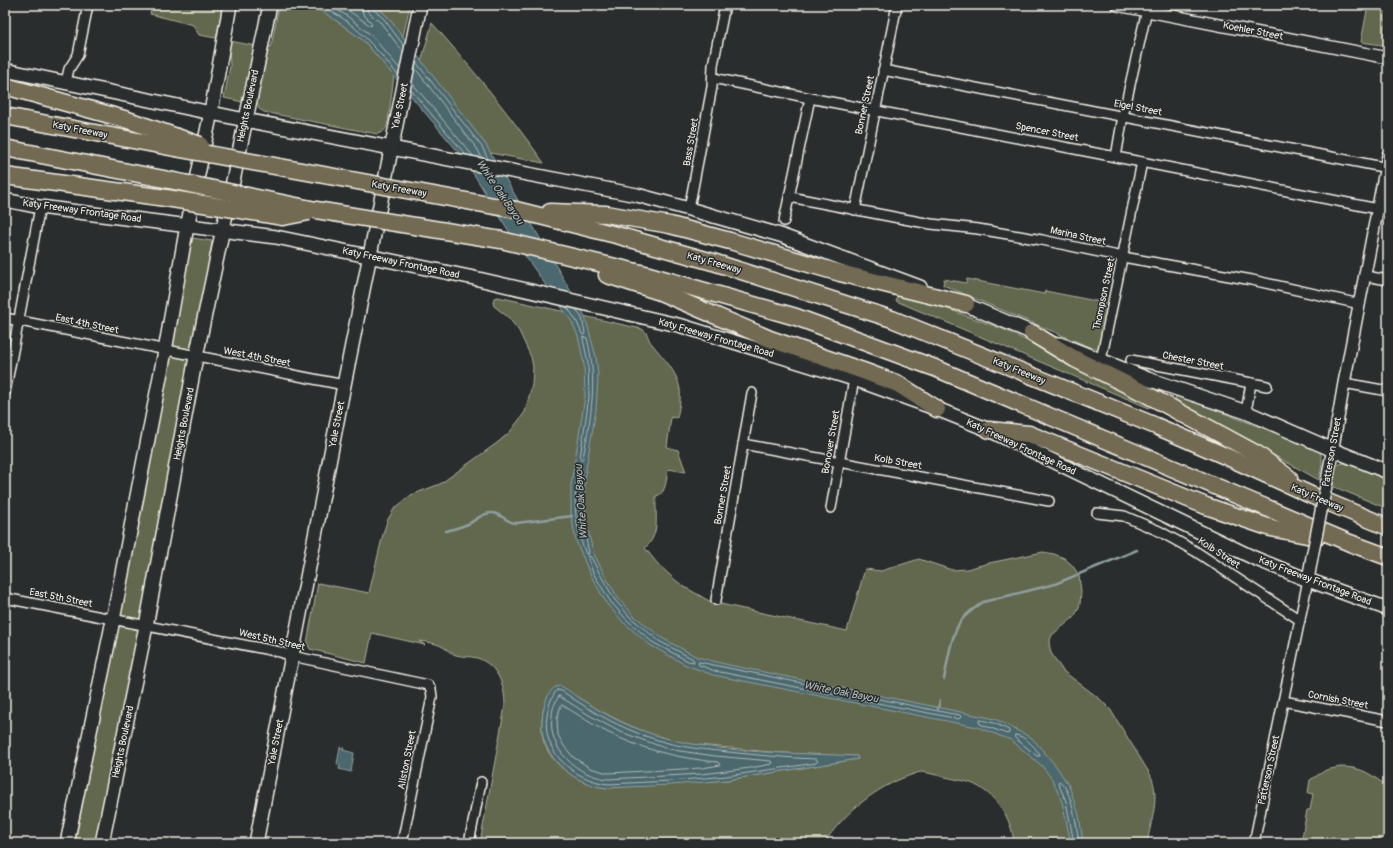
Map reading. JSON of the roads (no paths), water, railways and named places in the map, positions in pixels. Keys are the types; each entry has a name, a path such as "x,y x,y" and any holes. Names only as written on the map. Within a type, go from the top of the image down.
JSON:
{"highway":[{"path":"5,86 128,120 176,142"},
{"name":"Katy Freeway","path":"5,116 176,142 255,163 516,210 620,236 712,262 892,319 1162,429 1313,496 1388,527"},
{"path":"5,148 316,210 501,240 645,274 796,317 903,356 1350,543 1388,557"},
{"path":"5,176 166,198 283,217 316,210"},
{"path":"516,210 606,214 670,225 840,273 966,304"},
{"path":"501,240 660,292 770,339 863,370 898,384 937,410"},
{"path":"1032,333 1075,359 1144,393 1257,454 1313,496"},
{"path":"989,430 1029,434 1206,506 1271,528 1350,543"}],"main road":[{"path":"67,843 165,351 187,226 211,112 230,5"},
{"name":"Heights Boulevard","path":"102,843 146,626 196,357 270,5"},
{"name":"Yale Street","path":"256,843 344,385 420,5"},
{"path":"5,70 245,120 637,195 780,235 966,304 1032,333 1148,379 1246,412 1388,472"},
{"name":"Katy Freeway Frontage Road","path":"5,200 222,231 276,237 474,278 682,326 854,379 989,430 1254,558 1308,580 1388,609"}],"street":[{"path":"66,82 69,69 78,55 88,5"},
{"name":"Bass Street","path":"689,209 698,167 713,78 713,65 725,5"},
{"name":"Bonner Street","path":"854,210 897,5"},
{"name":"Koehler Street","path":"1117,5 1147,8 1388,58"},
{"path":"1116,156 1123,116 1147,8"},
{"name":"Eigel Street","path":"883,70 1387,168"},
{"name":"Spencer Street","path":"713,78 875,111 1116,156 1378,209"},
{"path":"784,221 810,98"},
{"name":"Patterson Street","path":"1254,843 1308,580 1333,450 1344,383 1387,168 1388,155"},
{"name":"Thompson Street","path":"1101,360 1142,162"},
{"name":"Marina Street","path":"790,197 931,224 978,229 1042,240 1123,257 1252,280 1360,304"},
{"path":"5,393 40,206"},
{"path":"1365,276 1388,280"},
{"name":"East 4th Street","path":"5,318 165,351"},
{"name":"West 4th Street","path":"165,351 344,385"},
{"name":"Chester Street","path":"1131,360 1267,386"},
{"name":"Bonover Street","path":"831,508 854,379"},
{"path":"1246,412 1251,383"},
{"path":"1344,383 1388,391"},
{"name":"Bonner Street","path":"716,600 752,394"},
{"name":"Kolb Street","path":"743,444 1049,501"},
{"name":"Kolb Street","path":"1097,513 1124,516 1159,531 1195,551 1300,620"},
{"name":"East 5th Street","path":"5,598 112,620"},
{"name":"West 5th Street","path":"112,620 280,652 292,656 425,684"},
{"name":"Allston Street","path":"402,843 432,697 430,686 425,684"},
{"name":"Cornish Street","path":"1283,701 1388,721"},
{"path":"469,843 481,782"}],"water":[{"name":"White Oak Bayou","path":"298,5 374,5 387,16 486,145 585,316 596,357 598,376 596,409 586,469 584,496 587,525 593,552 604,574 618,598 633,615 662,638 697,657 729,665 995,719 1032,738 1056,766 1069,786 1079,815 1083,843 1071,843 1062,802 1052,779 1042,766 1011,740 977,727 713,675 686,665 650,645 623,622 607,604 590,574 576,541 571,515 571,485 585,397 584,364 578,336 572,322 518,246 465,160 365,42 322,11"},
{"path":"561,686 578,698 617,720 638,729 690,744 746,751 857,756 858,759 727,780 671,785 607,788 597,786 578,779 569,773 554,758 548,750 544,740 542,717 546,699 550,692"},
{"path":"340,747 344,748 343,750 354,753 351,772 339,769 340,765 337,764"}],"waterway":[{"name":"White Oak Bayou","path":"446,531 468,524 488,513 498,514 513,523 572,516"},
{"path":"944,679 950,650 960,622 970,611 983,602 1055,584 1137,550"},
{"path":"938,709 940,700"}]}
